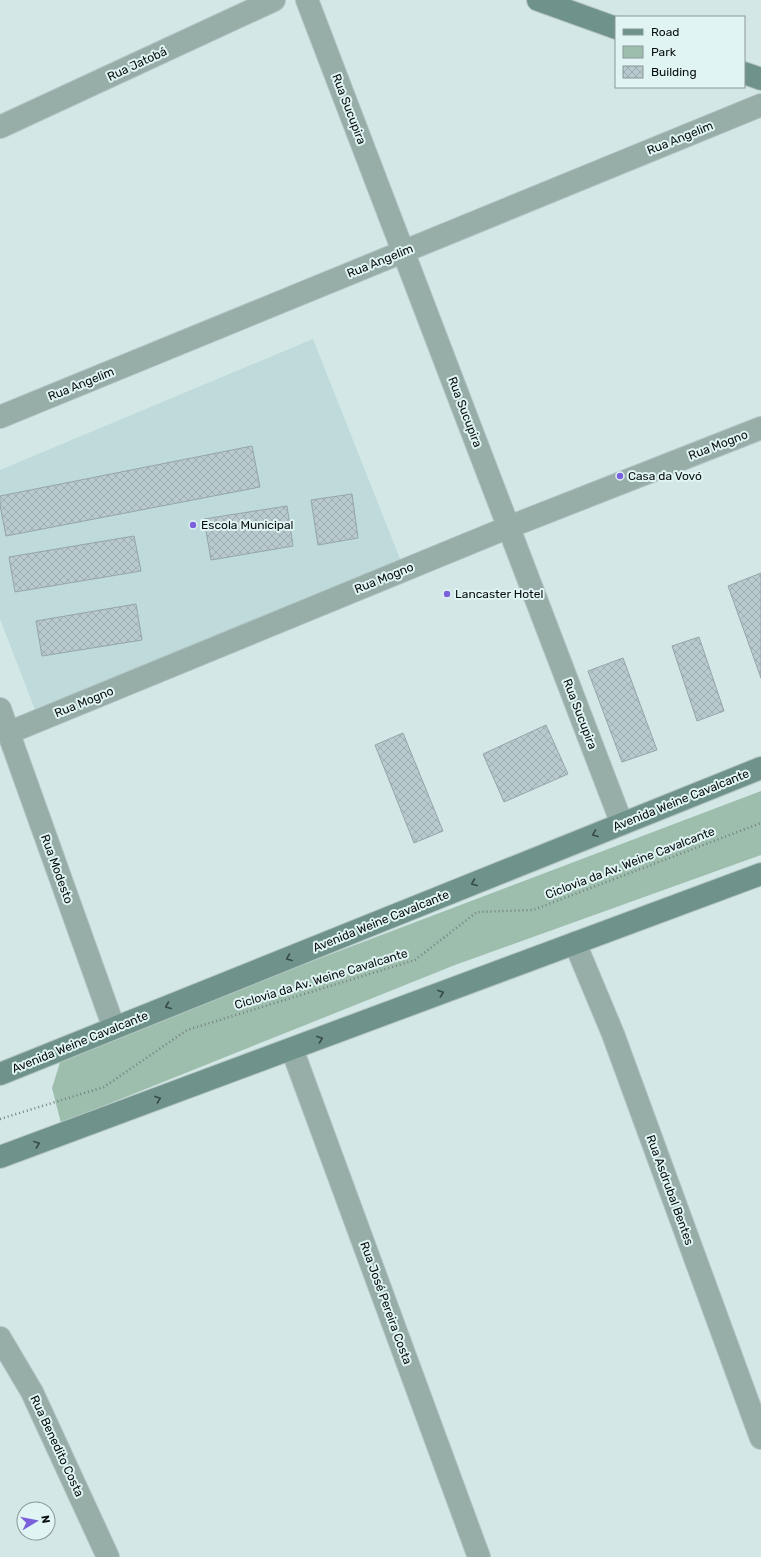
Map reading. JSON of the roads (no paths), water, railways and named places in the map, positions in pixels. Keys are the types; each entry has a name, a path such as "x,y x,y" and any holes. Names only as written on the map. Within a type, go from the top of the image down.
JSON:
{"main road":[{"path":"538,0 615,28"},
{"path":"745,73 761,79"},
{"name":"Avenida Weine Cavalcante","path":"0,1074 761,768"},
{"path":"0,1157 761,874"}],"street":[{"name":"Rua Jatobá","path":"0,127 274,0"},
{"name":"Rua Sucupira","path":"307,0 622,824"},
{"name":"Rua Angelim","path":"0,417 761,105"},
{"name":"Rua Mogno","path":"8,733 508,526 761,428"},
{"name":"Rua Modesto","path":"0,710 114,1028"},
{"name":"Rua Asdrubal Bentes","path":"575,943 616,1042 761,1438"},
{"name":"Rua José Pereira Costa","path":"292,1049 479,1557"},
{"name":"Rua Benedito Costa","path":"0,1338 32,1392 108,1557"}],"place":[{"name":"Casa da Vovó","path":"620,476"},
{"name":"Escola Municipal","path":"193,525"},
{"name":"Lancaster Hotel","path":"447,594"}]}
